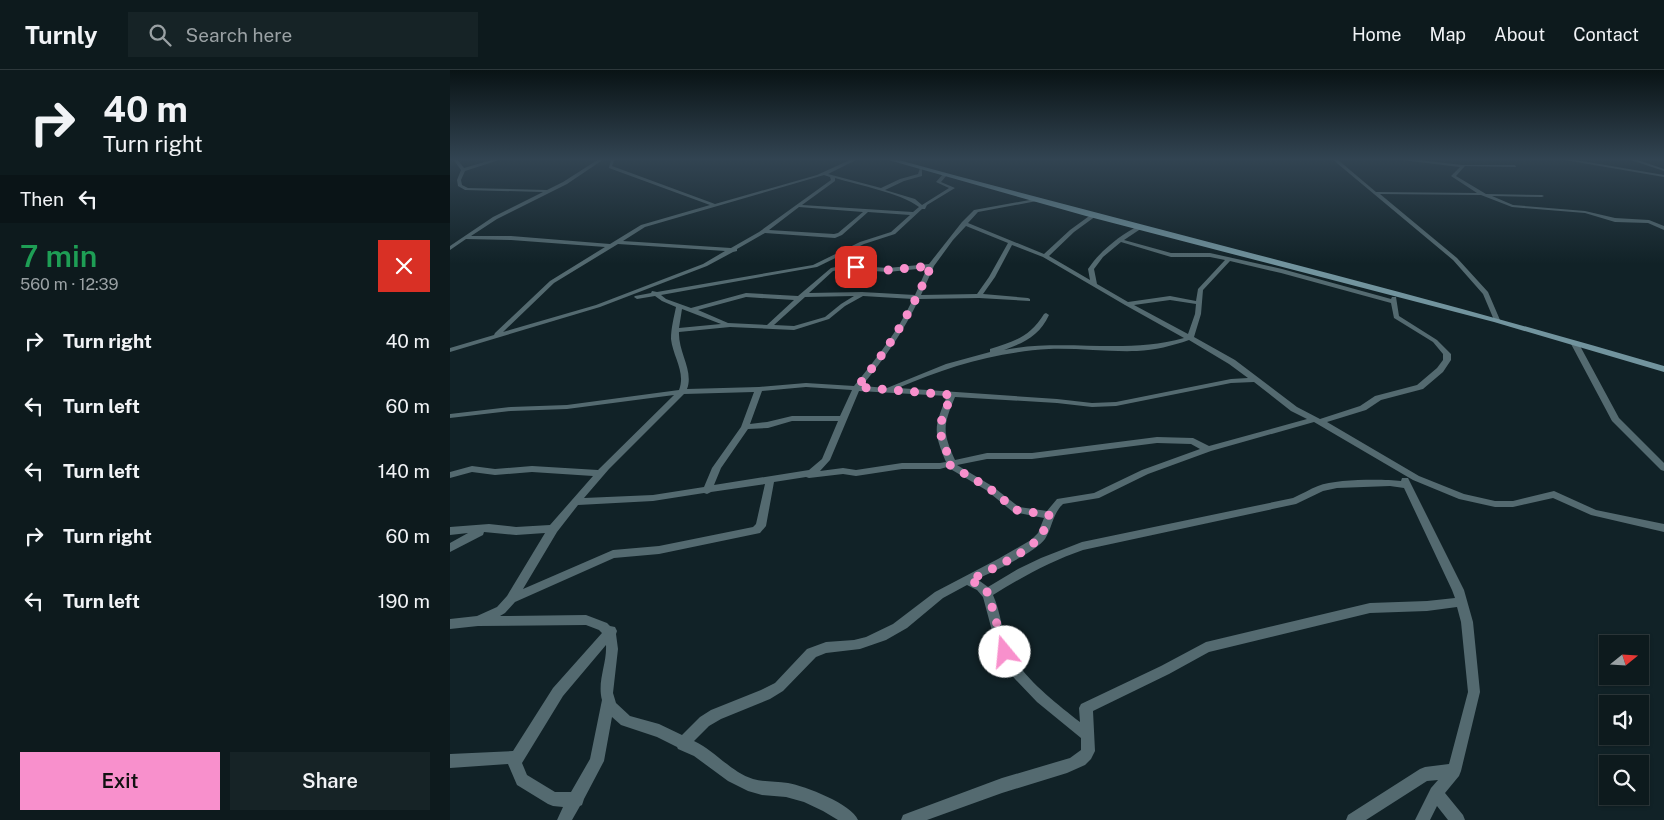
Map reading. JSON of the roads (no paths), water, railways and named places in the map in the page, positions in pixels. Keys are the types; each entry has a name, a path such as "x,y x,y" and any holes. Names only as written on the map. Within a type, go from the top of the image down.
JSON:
{"street":[{"path":"450,248 495,218 542,194"},
{"path":"683,194 713,205"},
{"path":"491,339 552,282 647,224 752,194"},
{"path":"450,350 491,339 647,289 735,250 814,194"},
{"path":"894,194 913,200 922,208"},
{"path":"613,301 815,266 862,243 893,232 925,204 942,194"},
{"path":"1013,194 1497,320 1664,369"},
{"path":"1375,194 1430,237 1476,281 1486,293 1497,320"},
{"path":"1484,194 1542,196"},
{"path":"1484,194 1519,208 1585,212 1615,220 1649,222 1664,228"},
{"path":"805,476 822,466 826,460 857,387 886,352 918,297 931,266 964,223 976,211 1035,200"},
{"path":"798,206 913,214"},
{"path":"763,231 835,236 840,234 868,210"},
{"path":"1045,256 1072,231 1094,215"},
{"path":"964,223 1045,256 1094,283 1127,304 1235,365 1294,409 1319,420 1416,478 1462,497 1495,504 1512,504 1554,494 1594,514 1664,528"},
{"path":"1094,283 1092,267 1120,240 1140,227"},
{"path":"467,238 511,238 735,250"},
{"path":"1120,240 1171,255 1204,254 1282,272 1394,302"},
{"path":"979,296 1011,242"},
{"path":"1190,338 1197,321 1200,290 1228,260"},
{"path":"769,326 825,274 838,268 888,270 931,266"},
{"path":"647,289 664,300 730,325"},
{"path":"683,744 694,729 716,714 764,696 778,687 795,674 811,653 826,648 854,645 884,636 938,596 1002,564 1037,540 1044,530 1054,506 1060,501 1096,496 1145,472 1208,449 1363,408 1378,398 1420,387 1440,370 1447,360 1447,354 1435,341 1396,317 1394,293"},
{"path":"692,310 746,295 802,297 862,294 918,297 979,296 1028,300"},
{"path":"676,330 730,325 794,328 819,322 862,294"},
{"path":"1127,304 1170,298 1198,303"},
{"path":"478,621 501,610 511,599 553,529 572,504 682,392 686,384 687,375 675,342 680,305"},
{"path":"887,390 957,362 1009,346 1026,338 1042,326 1046,315"},
{"path":"957,362 1037,348 1118,351 1152,349 1190,338"},
{"path":"1575,344 1615,419 1664,468"},
{"path":"1231,381 1237,370 1235,365"},
{"path":"450,416 511,409 567,407 682,392 758,390 806,385 1108,404 1231,381 1253,380"},
{"path":"707,491 717,468 745,427 758,390"},
{"path":"952,395 939,424 939,432 951,464 989,488 1016,510 1049,515"},
{"path":"745,427 768,426 792,418 842,419"},
{"path":"572,504 575,502 653,498 843,471 856,473 902,466 928,467 987,456 1032,456 1157,440 1193,441 1208,449"},
{"path":"450,474 472,469 495,472 532,468 601,473"},
{"path":"1400,468 1436,540 1468,622 1474,692 1454,771 1436,793 1422,820"},
{"path":"511,599 614,554 659,550 756,530 760,526 770,481"},
{"path":"988,593 1020,572 1051,556 1082,546 1215,520 1296,501 1321,488 1361,483 1408,485"},
{"path":"450,548 484,529"},
{"path":"450,531 553,529"},
{"path":"969,581 980,584 988,593 1005,652 1012,668 1062,717 1087,735"},
{"path":"908,820 1002,784 1063,767 1085,757 1088,751 1085,710 1089,706 1166,670 1206,646 1370,608 1427,606 1461,602"},
{"path":"450,624 478,621 586,620 603,624 611,631 613,648 605,691 608,705 622,718 663,732 692,747 733,777 749,785 804,795 837,810 851,820"},
{"path":"516,761 558,692 611,631"},
{"path":"564,820 577,800 597,761 608,701"},
{"path":"450,761 512,757 516,761 522,780 553,799 577,800"},
{"path":"1353,820 1425,774 1454,771"},
{"path":"1436,793 1458,820"}]}
